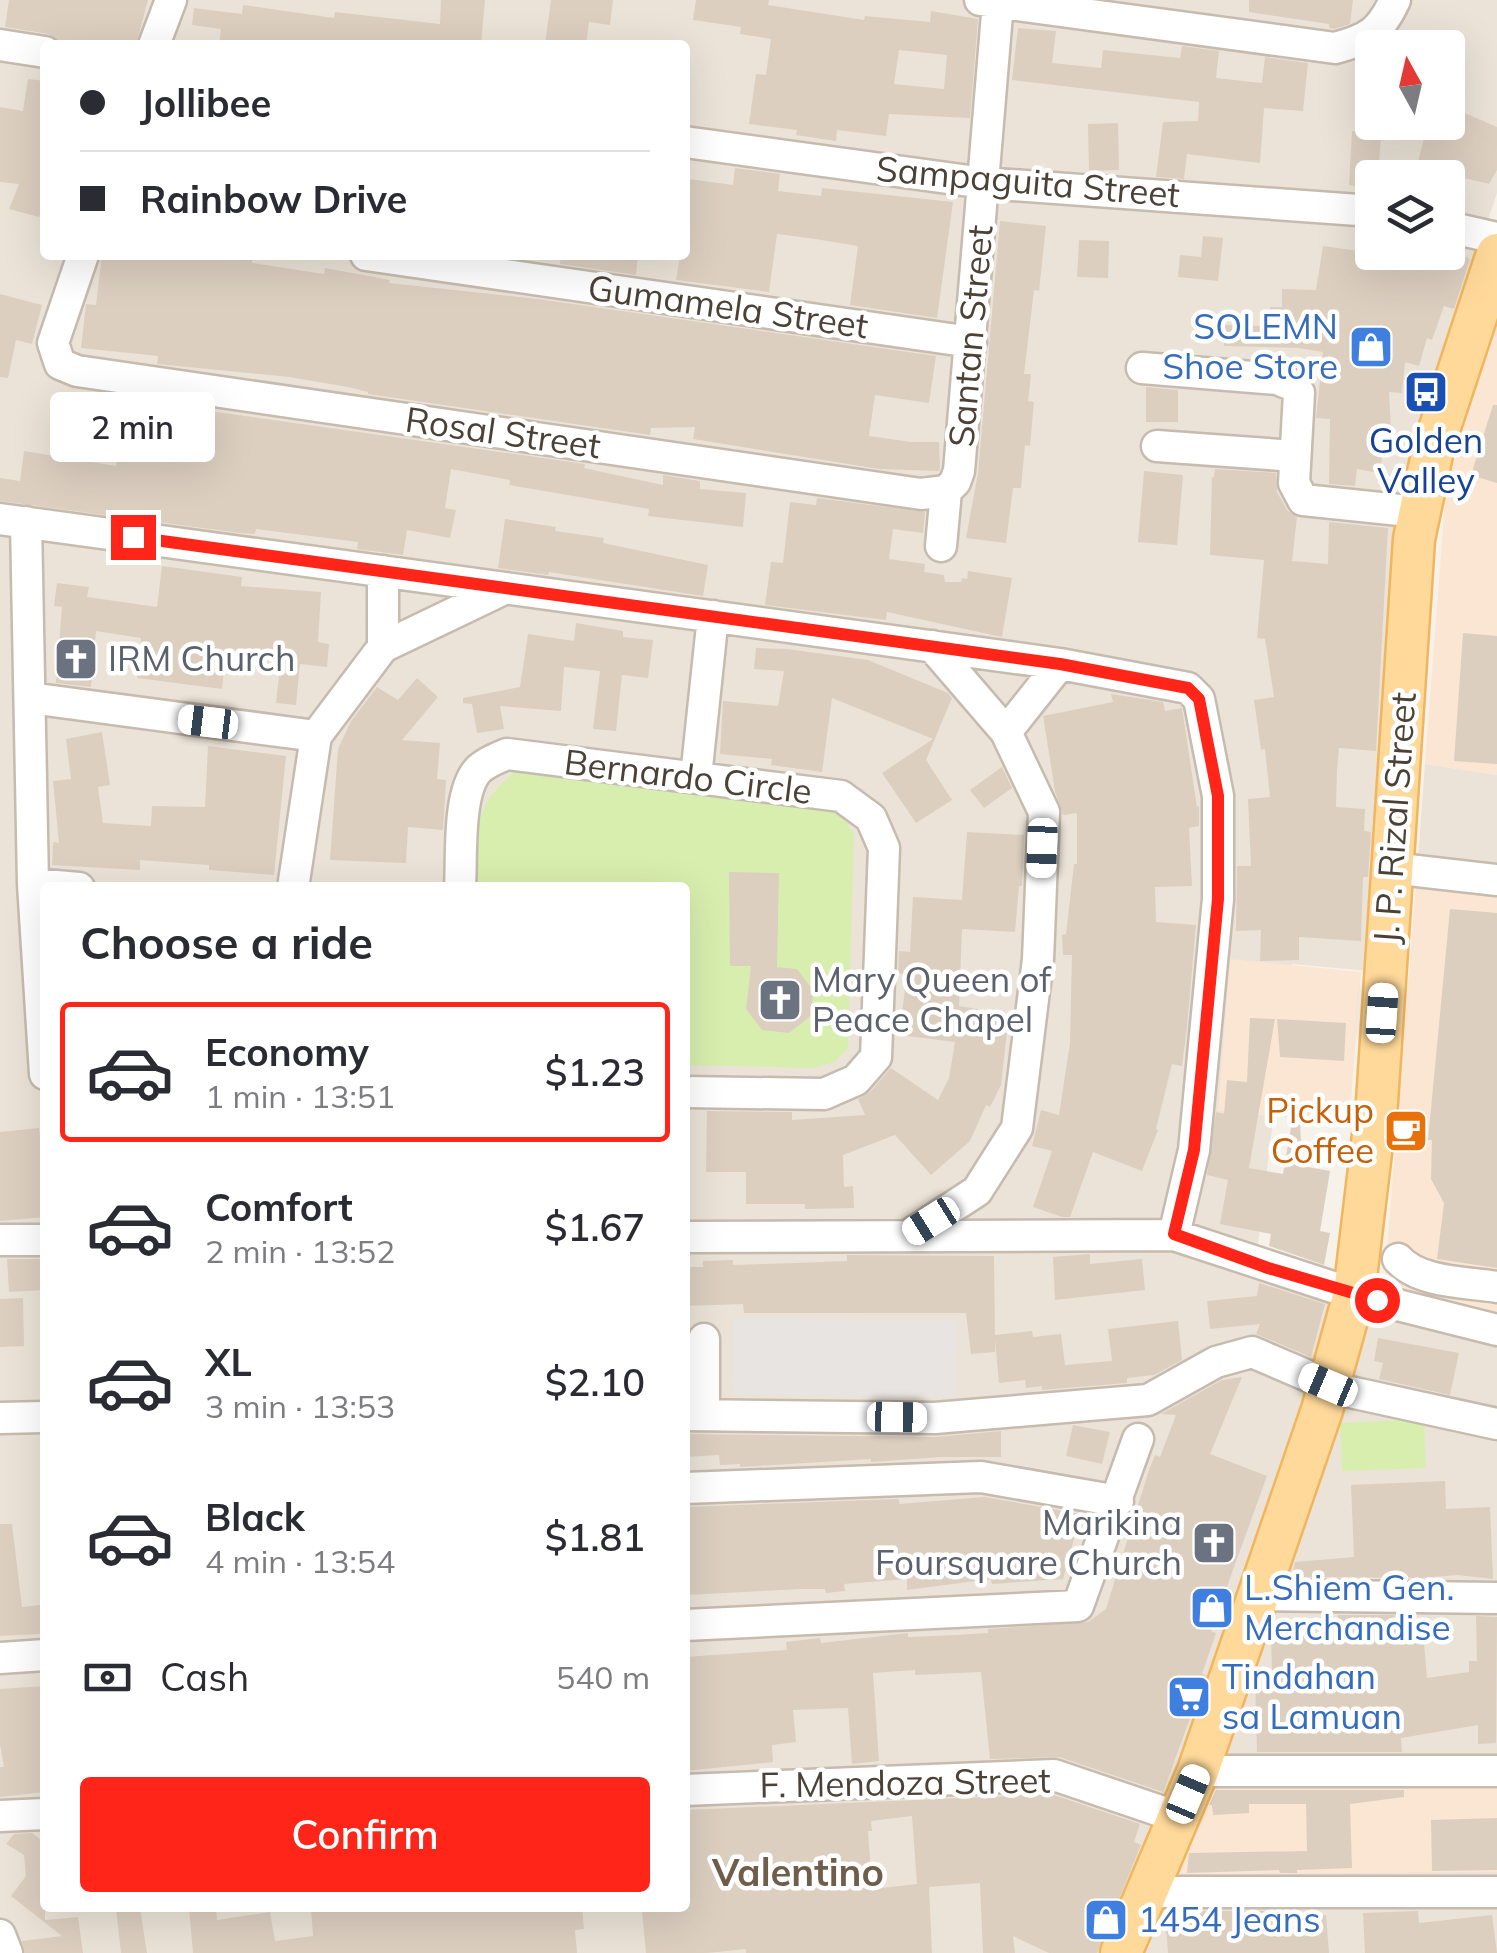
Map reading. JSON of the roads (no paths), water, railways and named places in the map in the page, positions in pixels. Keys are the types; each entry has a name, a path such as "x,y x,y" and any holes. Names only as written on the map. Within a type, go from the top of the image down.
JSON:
{"main road":[{"name":"J. P. Rizal Street","path":"1121,1953 1198,1771 1328,1385 1354,1294 1377,1102 1405,650 1418,512 1434,445 1491,291"}],"street":[{"path":"156,40 171,0"},
{"path":"989,1 1334,48 1373,34 1384,23 1395,0"},
{"name":"Santan Street","path":"941,546 946,491 959,470 971,342 984,183 989,1"},
{"path":"0,44 40,51"},
{"name":"Sampaguita Street","path":"690,143 984,183 1355,209"},
{"path":"1465,231 1497,238"},
{"name":"Rosal Street","path":"81,260 52,343 60,364 77,371 902,491 946,491"},
{"name":"Gumamela Street","path":"401,260 971,342"},
{"path":"1142,368 1277,379 1292,384 1299,393 1294,483 1303,500 1418,512"},
{"path":"1157,446 1295,456"},
{"path":"40,995 33,884 30,698 13,520 1060,664 1188,688 1199,699 1218,796 1218,899 1194,1150 1174,1234"},
{"path":"383,571 383,647"},
{"path":"294,882 316,736 383,647 506,588"},
{"path":"696,777 713,616"},
{"path":"908,1236 977,1191 1016,1128 1038,959 1044,812 1006,732 932,646"},
{"path":"1006,732 1060,664"},
{"path":"30,698 316,736"},
{"name":"Bernardo Circle","path":"460,882 465,797 470,782 491,760 507,754 840,796 871,818 884,848 876,1057 856,1080 824,1094 690,1092"},
{"path":"1392,868 1497,880"},
{"path":"33,884 40,885"},
{"path":"977,1191 989,1236"},
{"path":"690,1237 1174,1234 1354,1294 1497,1330"},
{"path":"0,1240 40,1240"},
{"path":"1398,1259 1404,1267 1424,1275 1497,1287"},
{"path":"704,1339 694,1415 935,1418 1148,1400 1216,1362 1252,1352 1341,1390 1497,1424"},
{"path":"0,1418 40,1418"},
{"path":"690,1625 1078,1606 1138,1439"},
{"path":"690,1488 981,1477 1118,1500"},
{"path":"1257,1595 1497,1598"},
{"path":"0,1658 40,1655"},
{"path":"1198,1771 1497,1771"},
{"name":"F. Mendoza Street","path":"690,1790 1054,1775 1178,1817"},
{"path":"0,1816 40,1814"},
{"path":"1149,1892 1497,1892"},
{"path":"0,1936 7,1953"}],"place":[{"name":"SOLEMN Shoe Store","path":"1371,347"},
{"name":"Golden Valley","path":"1426,392"},
{"name":"IRM Church","path":"76,659"},
{"name":"Mary Queen of Peace Chapel","path":"780,1000"},
{"name":"Pickup Coffee","path":"1406,1131"},
{"name":"Marikina Foursquare Church","path":"1214,1543"},
{"name":"L.Shiem Gen. Merchandise","path":"1212,1608"},
{"name":"Tindahan sa Lamuan","path":"1189,1697"},
{"name":"1454 Jeans","path":"1106,1920"}],"district":[{"name":"Valentino","path":"798,1873"}]}
